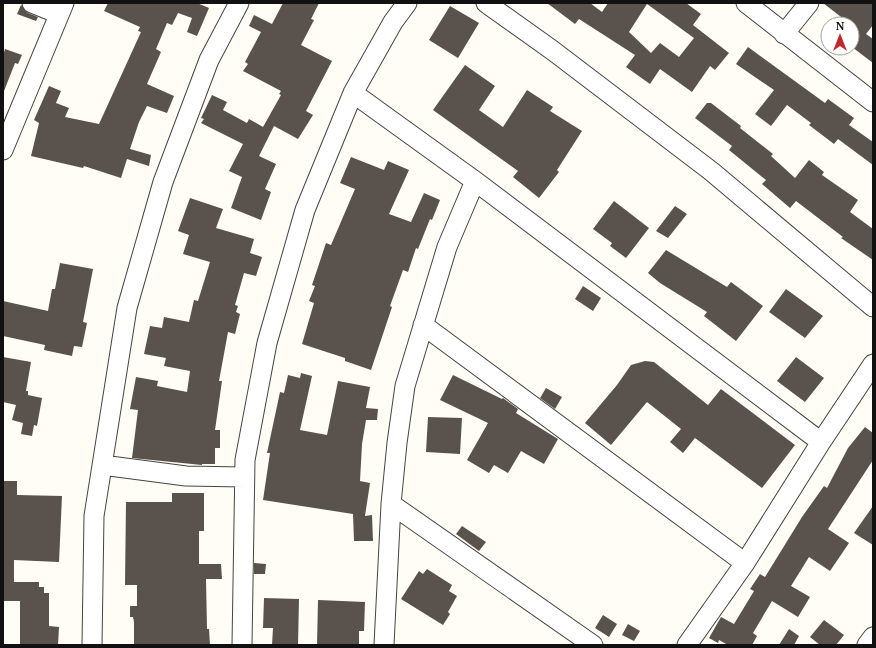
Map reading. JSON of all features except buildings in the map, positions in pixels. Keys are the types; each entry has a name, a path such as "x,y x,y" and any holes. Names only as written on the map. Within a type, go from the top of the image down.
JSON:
{"street":[{"path":"3,150 61,9 32,3"},
{"path":"92,645 94,516 127,308 163,182 209,60 239,3"},
{"path":"242,645 245,460 267,343 306,210 353,93 393,22 407,3"},
{"path":"486,3 552,50 711,171 873,307"},
{"path":"746,3 784,34 871,95"},
{"path":"784,34 809,3"},
{"path":"353,93 475,181 820,442"},
{"path":"384,645 391,504 397,443 405,386 447,247 475,181"},
{"path":"423,325 745,563"},
{"path":"687,645 745,563 820,442 873,364"},
{"path":"102,465 186,476 244,477"},
{"path":"391,504 593,645"},
{"path":"867,645 873,637"}]}
